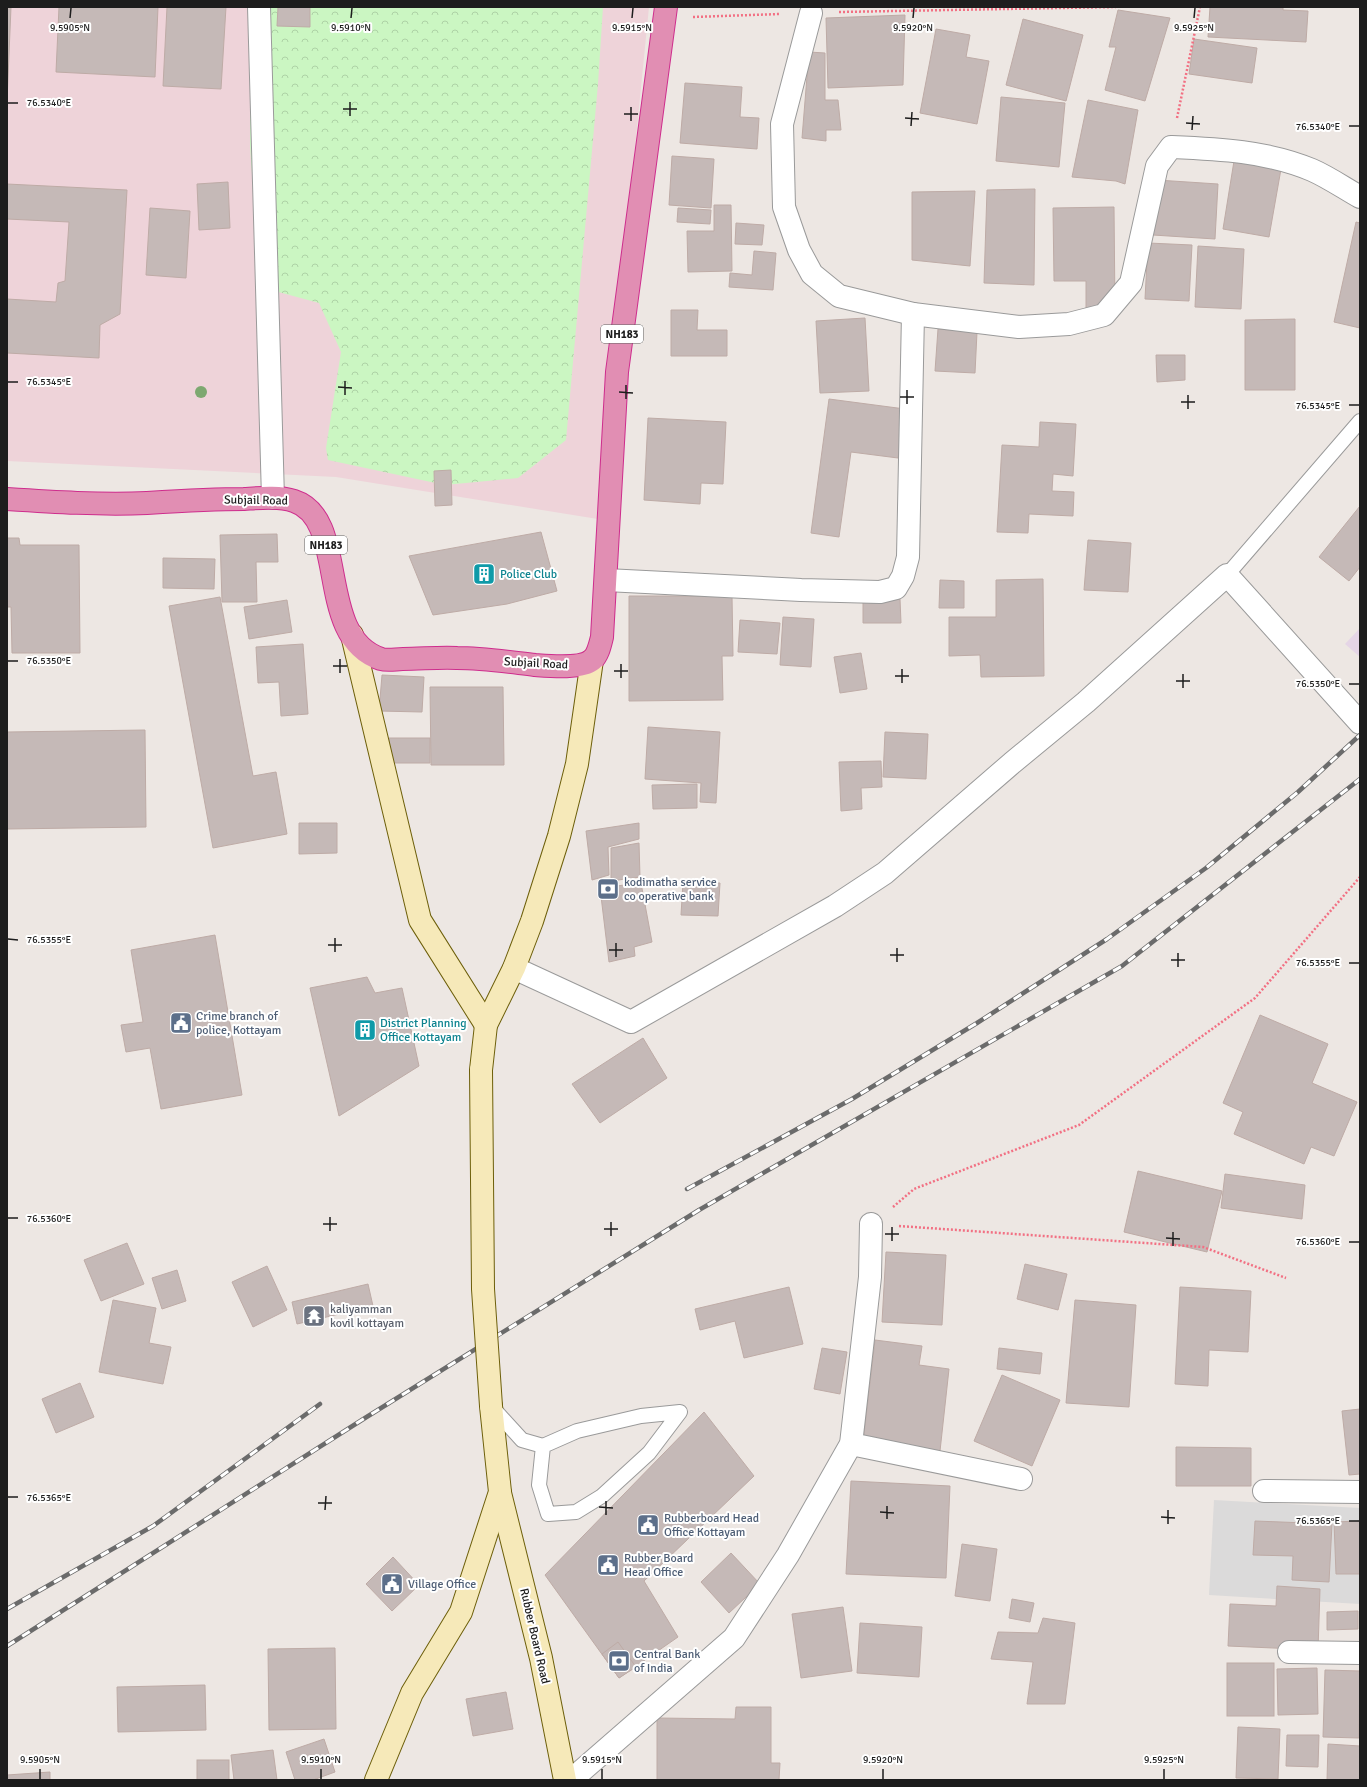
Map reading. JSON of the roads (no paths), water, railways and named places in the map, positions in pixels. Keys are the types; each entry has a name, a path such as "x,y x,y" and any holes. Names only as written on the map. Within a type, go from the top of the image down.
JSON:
{"highway":[{"name":"NH183","path":"592,660 598,651 602,637 617,372 666,13"},
{"name":"Subjail Road","path":"7,499 73,503 146,503 183,500 273,498 294,501 310,510 323,530 343,617 352,635 365,651 383,659 457,658 567,666 581,665 592,660"}],"main road":[{"path":"352,635 420,920 486,1025"},
{"name":"Rubber Board Road","path":"565,1780 541,1658 500,1492 491,1406 483,1289 481,1070 486,1025 514,968 532,921 556,843 577,764 592,660"},
{"path":"376,1780 412,1693 461,1612 500,1492"}],"street":[{"path":"259,7 273,498"},
{"path":"811,13 782,124 784,207 799,250 812,274 839,296 913,314 1019,327 1069,324 1104,315 1131,283 1157,166 1171,147 1253,153 1282,160 1312,170 1360,197"},
{"path":"606,580 800,590 880,592 896,588 903,576 908,557 913,314"},
{"path":"514,968 631,1022 836,906 885,873 1012,763 1086,702 1227,575 1357,720"},
{"path":"571,1780 734,1638 788,1555 851,1444 870,1277 871,1224"},
{"path":"851,1444 1021,1479"},
{"path":"1264,1491 1360,1492"},
{"path":"1289,1652 1360,1654"}],"lane":[{"path":"1227,575 1360,421"},
{"path":"491,1406 522,1440 543,1446 577,1431 641,1416 680,1412 649,1453 602,1496 576,1512 548,1514 539,1485 543,1446"}],"railway":[{"path":"687,1189 852,1099 977,1023 1107,939 1206,868 1298,792 1360,735"},
{"path":"7,1646 365,1418 699,1210 1122,966 1360,779"},
{"path":"7,1609 153,1526 320,1404"}],"place":[{"name":"Police Club","path":"484,574"},
{"name":"kodimatha service co operative bank","path":"608,889"},
{"name":"Crime branch of police, Kottayam","path":"181,1023"},
{"name":"District Planning Office Kottayam","path":"365,1030"},
{"name":"kaliyamman kovil kottayam","path":"314,1316"},
{"name":"Rubberboard Head Office Kottayam","path":"648,1525"},
{"name":"Rubber Board Head Office","path":"608,1565"},
{"name":"Village Office","path":"392,1584"},
{"name":"Central Bank of India","path":"619,1661"}]}
